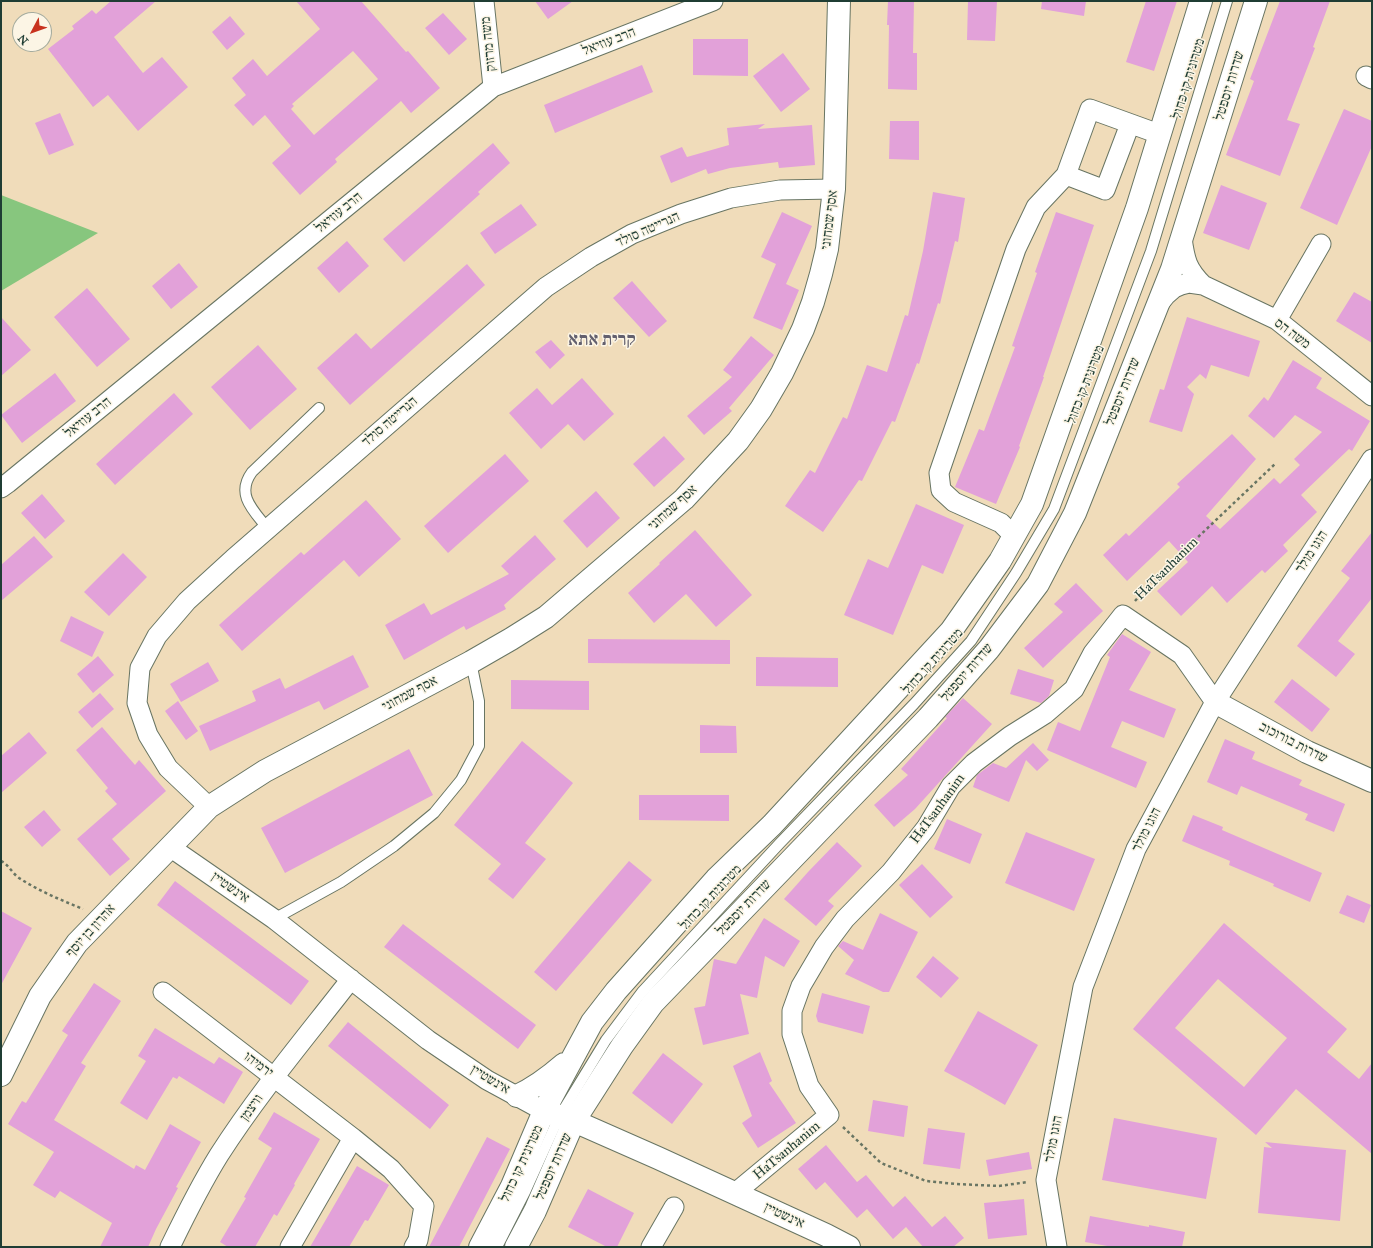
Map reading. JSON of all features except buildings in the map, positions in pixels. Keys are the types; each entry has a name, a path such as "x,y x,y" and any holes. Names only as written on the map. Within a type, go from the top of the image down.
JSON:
{"street":[{"name":"משה מרזוק","path":"484,1 494,87"},
{"name":"הרב עוזיאל","path":"1,488 494,87 713,1"},
{"name":"אסף שמחוני","path":"208,807 265,771 471,662 546,617 684,499 738,441 761,410 782,373 811,309 821,274 834,189 839,1"},
{"name":"שדרות יוספטל","path":"516,1247 534,1211 559,1116 572,1057 592,1022 621,985 716,879 772,825 951,631 1000,561 1032,504 1136,208 1201,1"},
{"name":"שדרות יוספטל","path":"480,1247 512,1186 559,1116 622,1046 653,1003 928,718 989,649 1038,584 1075,513 1172,269 1256,1"},
{"path":"1014,536 1000,523 954,502 941,490 939,473 1016,249 1036,207 1066,175 1090,109 1159,134"},
{"path":"1066,175 1105,190 1130,124"},
{"name":"הנרייטה סולד","path":"208,807 168,768 148,735 137,703 140,668 157,636 187,601 546,287 591,257 632,234 681,214 731,198 780,190 834,189"},
{"name":"משה הס","path":"1182,238 1184,255 1188,267 1204,285"},
{"path":"1277,320 1321,244"},
{"name":"משה הס","path":"1158,304 1174,288 1182,284 1189,283 1204,285 1277,320 1372,396"},
{"name":"הוגו מולר","path":"1057,1247 1046,1180 1083,988 1136,848 1215,702 1372,459"},
{"path":"1123,614 1182,655 1215,702"},
{"name":"HaTsanhanim","path":"735,1193 829,1115 809,1086 792,1034 792,1011 801,986 824,947 845,919 891,872 926,828 951,786 974,762 1010,736 1045,714 1074,689 1093,653 1123,614"},
{"name":"שדרות בורוכוב","path":"1215,702 1307,752 1372,781"},
{"name":"אהרון בן יוסף","path":"1,1075 40,996 77,943 208,807"},
{"name":"אינשטיין","path":"170,847 274,919 428,1040 486,1080 559,1116 735,1193 849,1247"},
{"name":"וויצמן","path":"170,1247 182,1222 219,1156 274,1077 351,979"},
{"name":"ירמיהו","path":"163,992 391,1169 424,1206 418,1240 414,1247"},
{"path":"517,1096 550,1077 572,1057"},
{"path":"290,1247 353,1138"},
{"path":"651,1247 674,1207"}],"lane":[{"name":"מטרונית קו כחול","path":"497,1247 525,1192 559,1116 606,1040 642,992 780,842 914,704 971,641 1020,567 1054,509 1149,258 1227,1"},
{"path":"268,529 247,501 245,493 246,479 319,408"},
{"path":"274,919 341,882 394,846 434,813 461,780 479,746 479,701 471,662"}],"path":[{"name":"HaTsanhanim","path":"1123,614 1156,577 1275,464"},
{"path":"1,860 14,874 36,888 102,918"},
{"path":"829,1115 882,1163 926,1182 999,1186 1046,1180"}],"green space":[{"path":"1,195 98,233 1,291"}],"district":[{"name":"קרית אתא","path":"602,341"}]}
